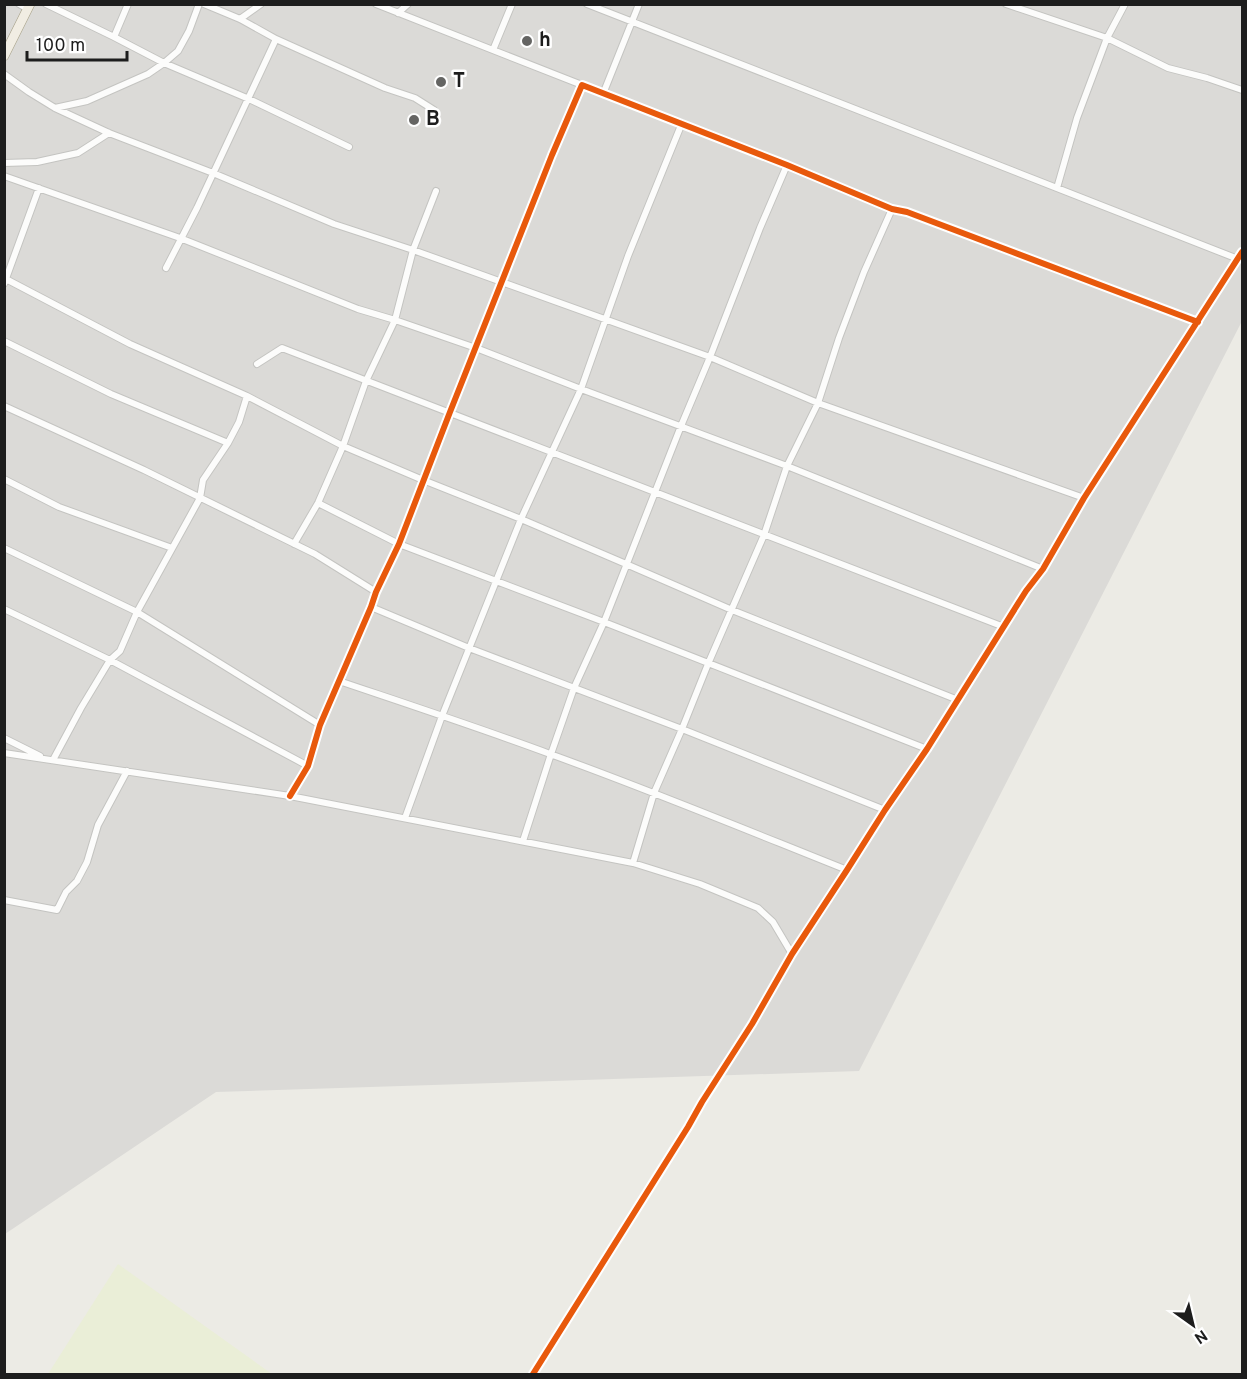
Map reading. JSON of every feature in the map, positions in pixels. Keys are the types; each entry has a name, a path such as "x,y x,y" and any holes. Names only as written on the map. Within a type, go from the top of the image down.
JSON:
{"main road":[{"path":"4,56 26,6"}],"street":[{"path":"46,4 164,63 249,99 350,147"},
{"path":"114,37 128,4"},
{"path":"55,108 87,100 148,74 164,63 178,51 201,4 240,19 276,39 385,88 415,98 434,110"},
{"path":"240,19 261,4"},
{"path":"376,4 682,123 892,209 907,212 1198,322"},
{"path":"398,13 408,4"},
{"path":"494,50 512,4"},
{"path":"587,4 1238,259"},
{"path":"603,94 639,4"},
{"path":"1006,4 1107,38 1168,68 1242,90"},
{"path":"1057,188 1077,118 1107,38 1125,4"},
{"path":"166,268 197,208 276,39"},
{"path":"4,74 55,108 109,133 213,173 334,224 413,250 710,357 818,403 1084,498"},
{"path":"290,796 308,766 320,725 371,607 375,592 399,544 501,283 582,85"},
{"path":"405,818 442,716 521,519 553,453 580,389 628,256 682,123"},
{"path":"4,164 37,162 78,153 109,133"},
{"path":"523,841 574,688 604,622 787,165"},
{"path":"4,176 180,238 358,309 476,348 787,466 1043,569"},
{"path":"39,188 5,280 130,344 247,396 343,446 521,519 732,610 958,700"},
{"path":"294,544 318,503 343,446 366,381 394,320 413,250 436,191"},
{"path":"633,863 654,793 764,535 787,466 818,403 864,272 892,209"},
{"path":"533,1374 752,1024 792,954 927,749 1026,591 1043,569 1084,498 1242,252"},
{"path":"4,341 111,394 228,443"},
{"path":"257,364 282,348 1004,627"},
{"path":"50,759 110,660 120,651 136,612 200,498 203,480 239,422 247,396"},
{"path":"4,406 144,470 315,554 375,592"},
{"path":"4,479 59,507 172,548"},
{"path":"318,503 399,544 927,749"},
{"path":"4,548 136,612 320,725"},
{"path":"371,607 469,648 682,729 885,810"},
{"path":"4,609 110,660 308,766"},
{"path":"339,681 551,754 848,870"},
{"path":"4,738 50,759"},
{"path":"4,753 290,796 633,863 700,884 758,908 773,922 792,954"},
{"path":"4,900 57,910 66,892 77,881 87,862 98,825 127,771"}],"shaded area":[{"path":"5,5 1242,5 1242,321 859,1071 216,1092 5,1234"}],"green space":[{"path":"118,1264 272,1374 48,1374"}],"cycle path":[{"path":"290,796 308,766 320,725 376,592 399,544 552,155 582,85 787,165 892,209 907,212 1198,322"},
{"path":"533,1374 752,1024 792,954 927,749 1026,591 1043,569 1084,498 1242,252"}],"place":[{"name":"h","path":"527,41"},
{"name":"T","path":"441,82"},
{"name":"B","path":"414,120"}]}
